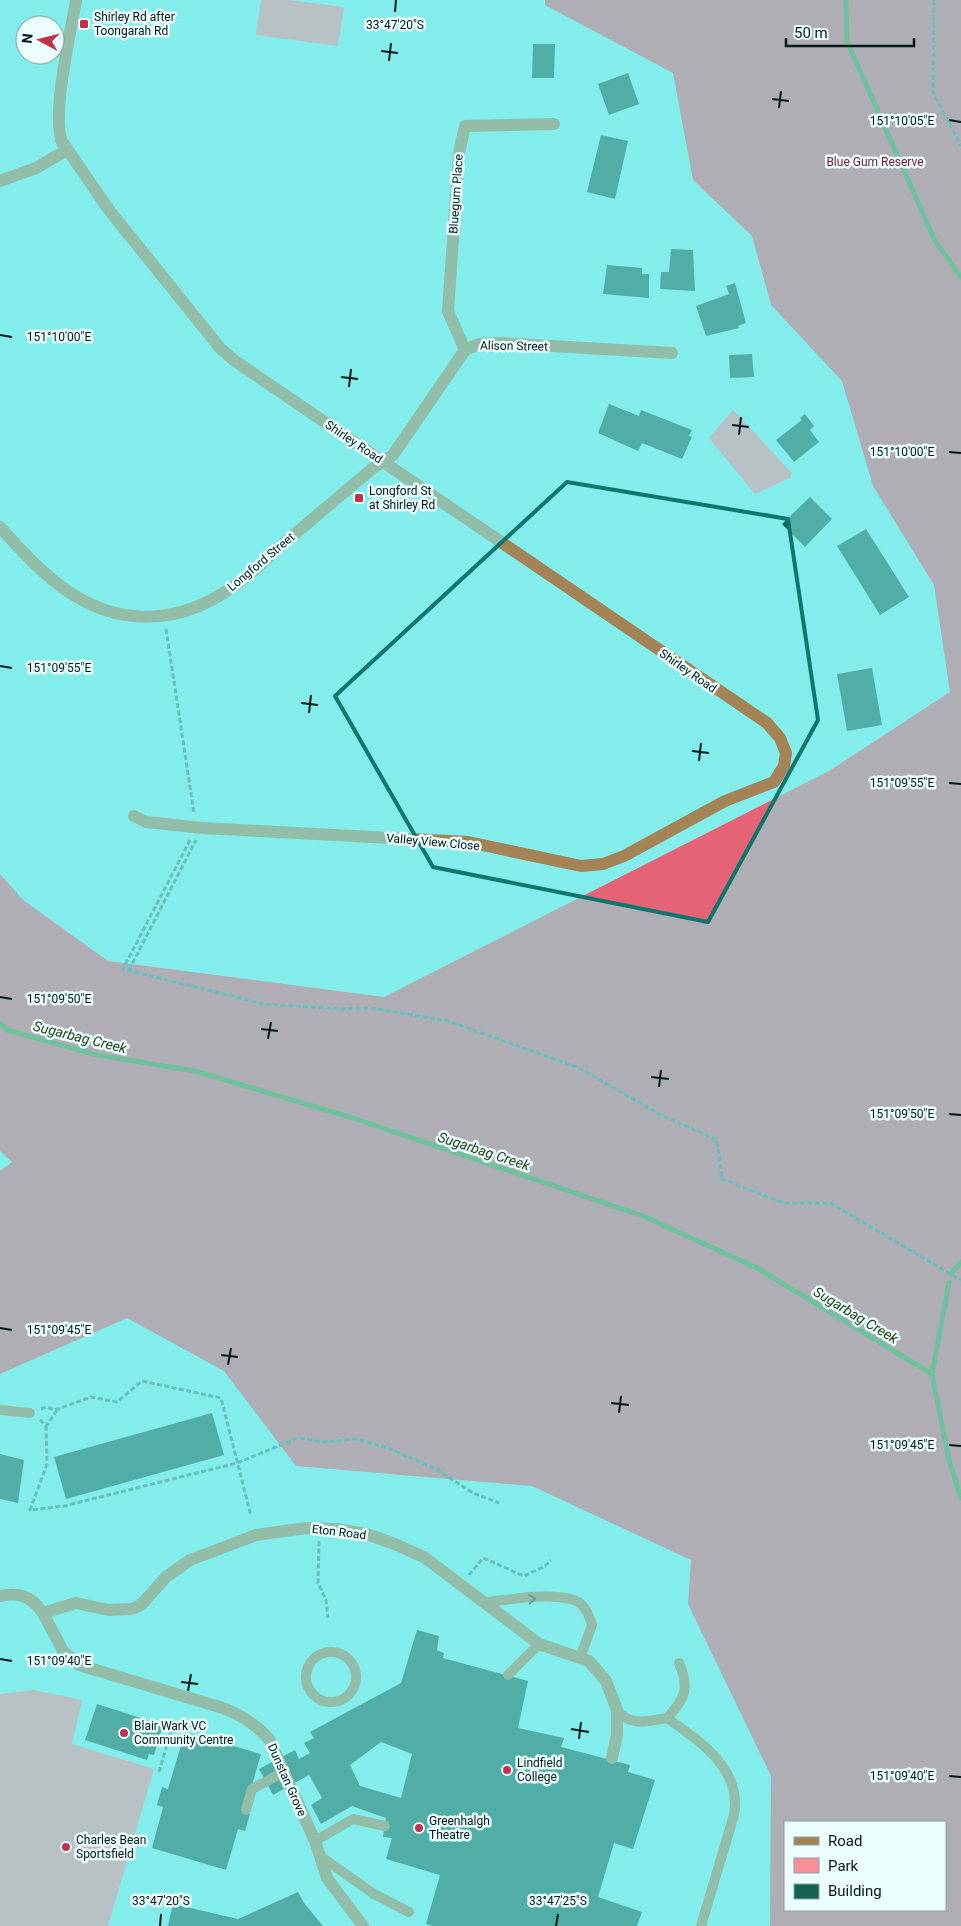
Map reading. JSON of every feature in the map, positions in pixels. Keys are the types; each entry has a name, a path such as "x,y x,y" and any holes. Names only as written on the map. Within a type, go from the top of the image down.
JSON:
{"street":[{"name":"Shirley Road","path":"76,0 59,118 61,140 109,210 220,348 235,361 767,723 780,738 786,753 784,766 774,782"},
{"name":"Bluegum Place","path":"465,350 448,311 459,153 465,126 554,124"},
{"path":"0,181 36,168 67,150"},
{"name":"Alison Street","path":"383,461 393,456 465,350 479,344 672,353"},
{"name":"Longford Street","path":"0,527 41,570 78,597 96,607 128,616 164,616 192,609 232,588 383,461"},
{"name":"Valley View Close","path":"134,816 146,822 200,827 468,842 582,866 603,864 624,856 725,801 774,782"},
{"name":"Eton Road","path":"43,1613 76,1603 108,1610 132,1609 141,1605 166,1577 190,1560 256,1535 276,1530 319,1528 367,1534 397,1544 424,1557 539,1644 589,1661 606,1680 617,1710 617,1735 612,1758"},
{"path":"0,1596 17,1594 29,1597 43,1613"},
{"name":"Dunstan Grove","path":"43,1613 57,1642 70,1659 89,1669 237,1714 260,1728 269,1739 315,1841 327,1878 363,1926"}],"lane":[{"path":"0,1410 30,1412"},
{"path":"484,1602 548,1598 575,1600 583,1606 592,1625 580,1658"},
{"path":"508,1675 539,1644"},
{"path":"324,1654 340,1654 352,1664 356,1678 354,1686 345,1698 330,1702 322,1701 310,1691 307,1684 308,1669 312,1662 324,1654"},
{"path":"667,1718 683,1698 684,1674 679,1663"},
{"path":"617,1710 627,1720 636,1722 667,1718 690,1734 721,1762 731,1777 737,1802 701,1926"},
{"path":"246,1810 252,1790 284,1772"},
{"path":"315,1841 354,1819 385,1826"},
{"path":"320,1856 374,1894 409,1912"}],"path":[{"path":"934,0 933,92 961,146"},
{"path":"129,970 200,827 164,616"},
{"path":"200,827 123,969 264,1004 342,1009 371,1008 448,1021 576,1067 659,1114 718,1140 722,1179 784,1202 830,1203 961,1280"},
{"path":"30,1412 46,1407 58,1409 92,1397 117,1402 142,1381 221,1398 251,1516"},
{"path":"58,1409 46,1426 47,1464 30,1510 64,1506 237,1463 298,1438 325,1442 356,1439 388,1448 436,1470 473,1493 499,1503"},
{"path":"30,1412 46,1426"},
{"path":"319,1528 318,1583 326,1600 328,1618"},
{"path":"460,1586 483,1558 524,1576 545,1566 551,1560"},
{"path":"159,1772 174,1721"}],"highlighted area":[{"path":"567,482 788,519 818,720 708,922 433,867 335,696"}],"green space":[{"path":"261,0 289,0 344,7 338,46 256,35"},
{"name":"Blue Gum Reserve","path":"545,0 961,0 961,1926 770,1926 771,1776 688,1604 691,1560 532,1486 296,1466 224,1371 127,1318 0,1374 0,1171 12,1162 0,1151 0,874 23,900 108,961 384,997 829,771 950,692 934,585 873,486 842,381 771,305 752,236 693,180 673,73 545,5"},
{"path":"733,410 792,473 790,478 755,494 709,438"},
{"name":"Charles Bean Sportsfield","path":"33,1690 82,1700 72,1744 154,1769 108,1926 0,1926 0,1694"}],"building":[{"path":"533,44 555,44 554,78 532,78"},
{"path":"628,73 639,104 609,115 598,84"},
{"path":"601,135 628,141 615,199 587,192"},
{"path":"671,249 693,250 695,291 660,289 661,272 669,272"},
{"path":"607,265 642,268 642,274 649,274 649,298 603,294"},
{"path":"735,283 746,323 738,326 739,328 706,336 696,306 729,294 726,286"},
{"path":"752,354 754,377 730,378 729,355"},
{"path":"609,404 639,416 641,410 692,430 689,436 692,437 682,459 642,443 638,451 598,433"},
{"path":"805,414 814,426 810,430 819,442 794,462 776,440 802,420 800,418"},
{"path":"810,497 832,519 805,547 782,524"},
{"path":"866,529 909,597 880,615 837,546"},
{"path":"872,668 882,725 847,731 837,674"},
{"path":"212,1413 224,1455 66,1499 54,1457"},
{"path":"0,1454 24,1460 18,1503 0,1499"},
{"path":"417,1630 439,1636 437,1650 444,1653 443,1658 528,1681 518,1728 564,1738 561,1747 630,1765 628,1772 655,1780 633,1849 614,1843 598,1897 642,1912 637,1926 433,1926 426,1924 440,1875 386,1859 392,1838 383,1837 386,1818 352,1806 321,1824 311,1805 322,1798 309,1775 273,1795 259,1769 295,1750 299,1759 310,1753 304,1743 314,1738 310,1732 401,1683","holes":["381,1742 412,1754 401,1798 360,1786 350,1765"]},
{"name":"Blair Wark VC Community Centre","path":"97,1704 163,1725 154,1755 149,1754 147,1760 85,1740"},
{"path":"185,1732 261,1754 244,1812 250,1814 245,1831 238,1829 226,1870 152,1848 163,1807 157,1805 162,1787 168,1789"},
{"path":"298,1892 304,1903 323,1926 168,1926 173,1904 238,1919"}],"waterway":[{"path":"846,0 847,41 935,241 961,277"},
{"name":"Sugarbag Creek","path":"0,1024 7,1030 97,1055 195,1071 353,1118 643,1216 757,1268 932,1374"},
{"path":"951,1274 961,1262"},
{"path":"949,1283 932,1374 949,1460 961,1498"}],"place":[{"name":"Shirley Rd after Toongarah Rd","path":"84,24"},
{"name":"Longford St at Shirley Rd","path":"359,498"},
{"name":"Blair Wark VC Community Centre","path":"124,1733"},
{"name":"Lindfield College","path":"507,1770"},
{"name":"Greenhalgh Theatre","path":"419,1828"},
{"name":"Charles Bean Sportsfield","path":"66,1847"}]}
